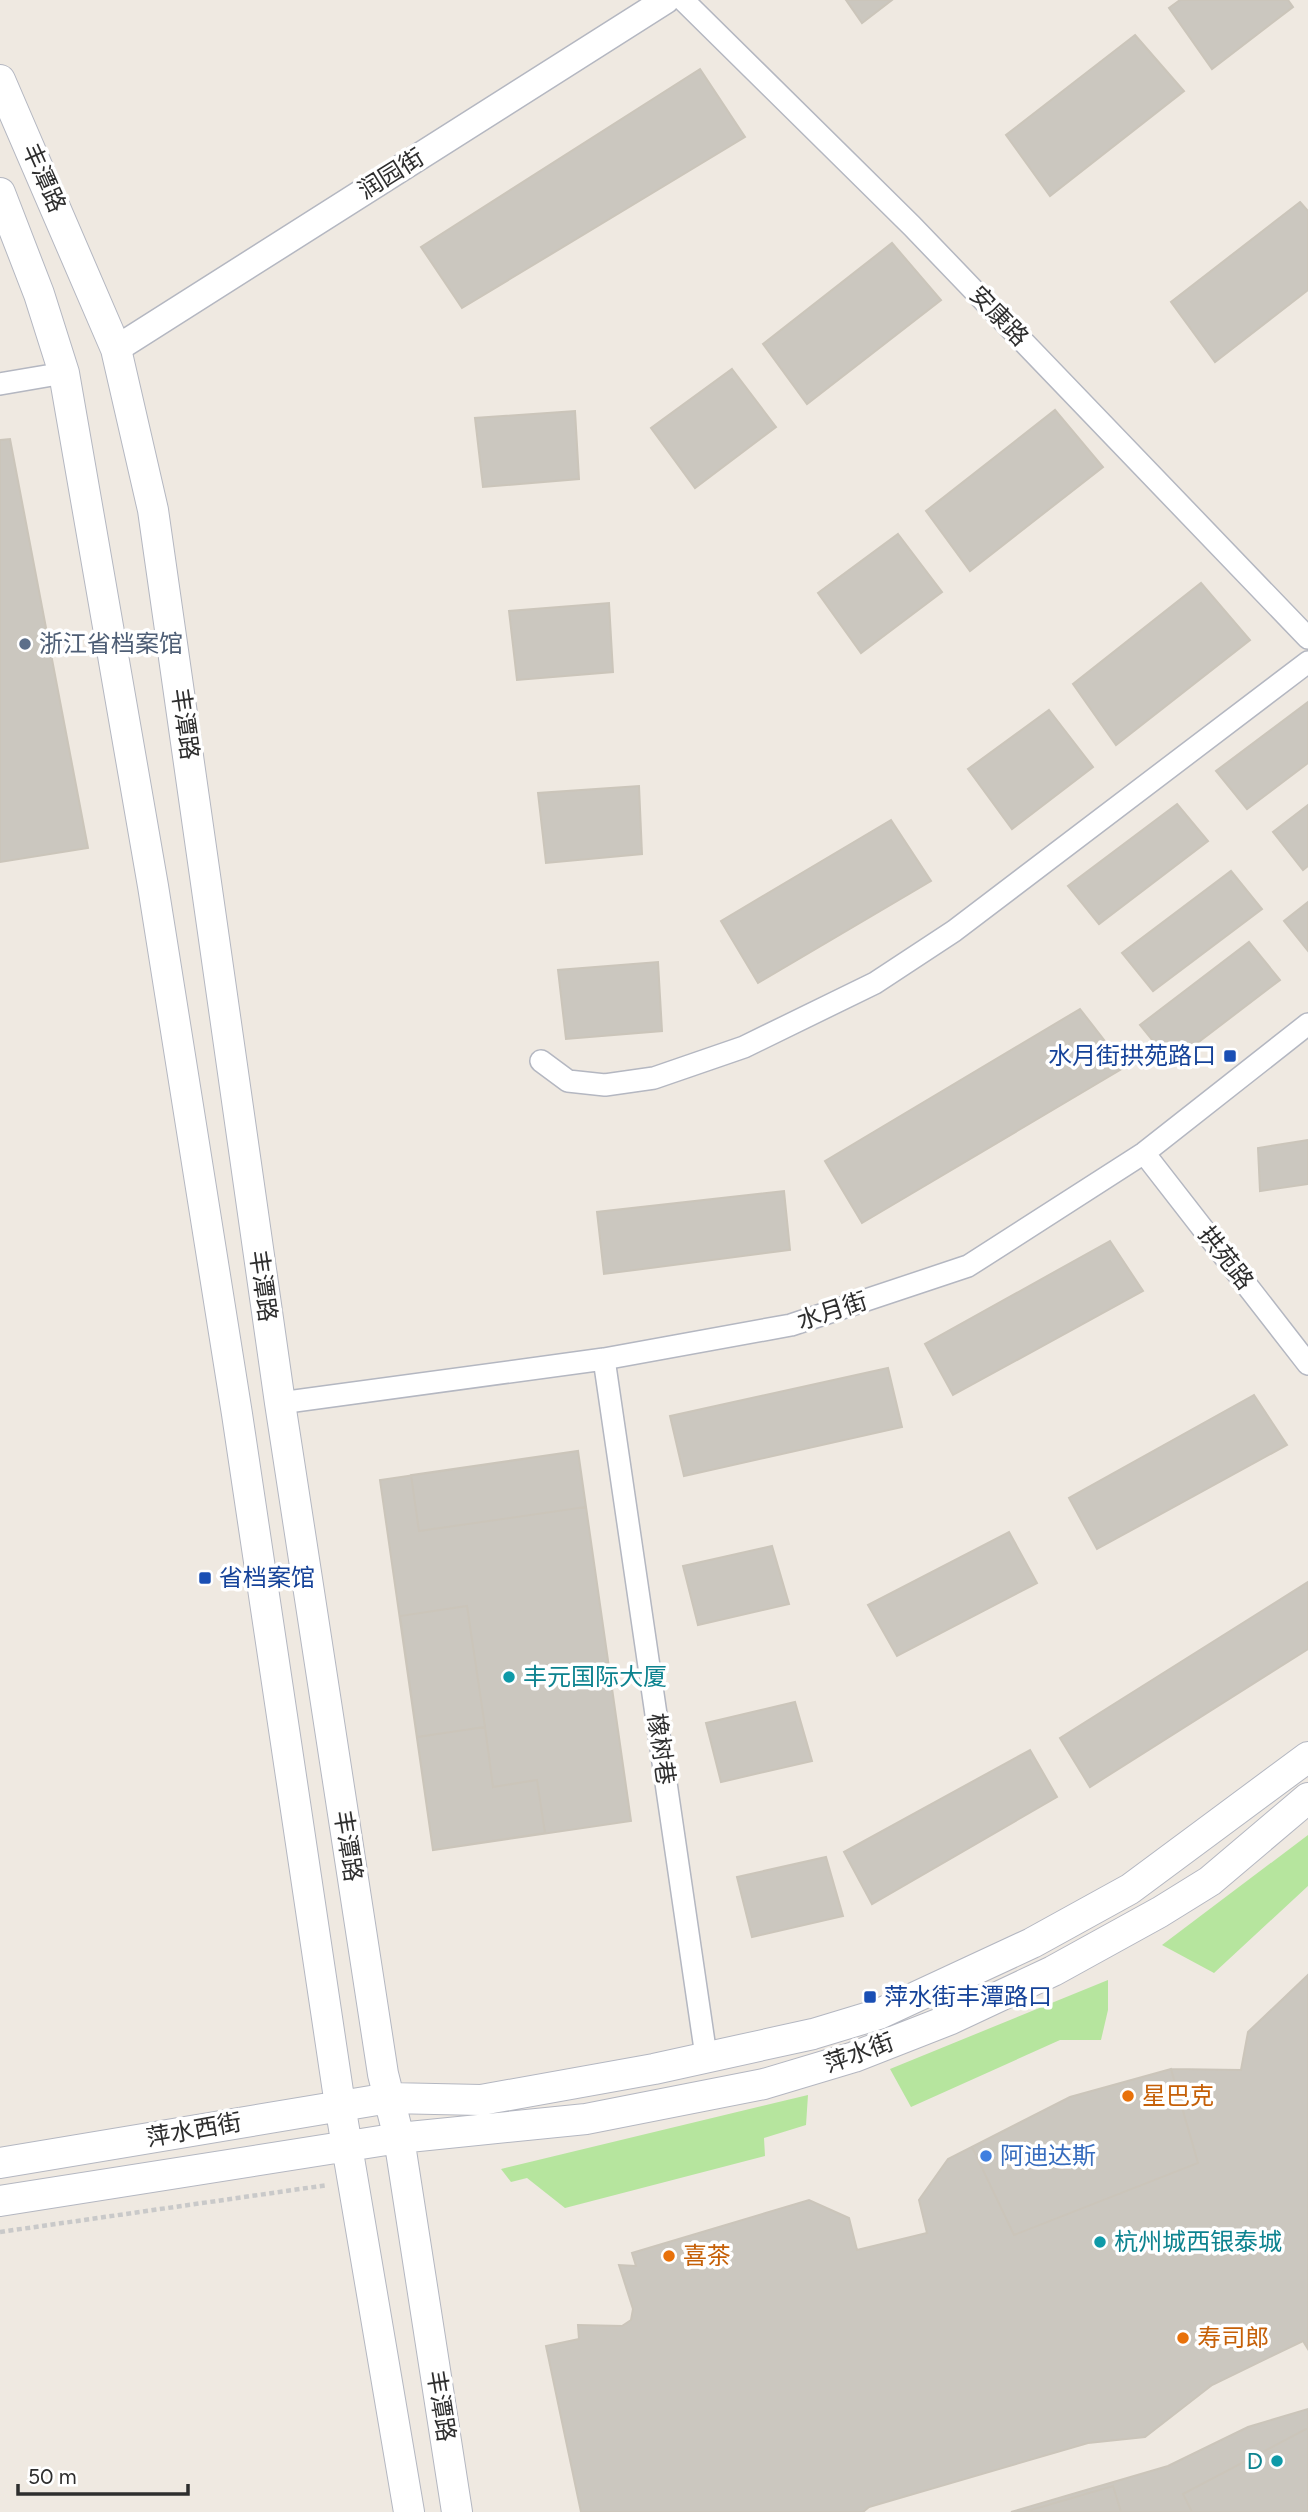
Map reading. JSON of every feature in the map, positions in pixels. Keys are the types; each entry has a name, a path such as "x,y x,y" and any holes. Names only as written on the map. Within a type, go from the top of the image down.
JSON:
{"main road":[{"name":"丰潭路","path":"0,80 116,349 153,510 279,1403 457,2512"},
{"name":"丰潭路","path":"0,193 64,373 153,886 237,1414 340,2105 410,2512"},
{"name":"萍水街","path":"389,2098 481,2100 654,2069 813,2034 879,2014 1032,1943 1129,1889 1308,1757"},
{"name":"萍水街","path":"349,2147 399,2138 586,2119 764,2084 854,2057 951,2019 1053,1971 1160,1912 1209,1881 1308,1798"},
{"name":"萍水西街","path":"0,2163 389,2098"},
{"name":"萍水西街","path":"0,2201 349,2147"}],"street":[{"name":"润园街","path":"116,349 666,0"},
{"name":"安康路","path":"683,0 912,226 1308,638"},
{"path":"0,384 64,373"},
{"path":"541,1061 568,1081 605,1086 654,1079 744,1047 875,983 954,931 1308,662"},
{"name":"水月街","path":"279,1403 604,1359 791,1325 968,1266 1144,1153 1308,1024"},
{"name":"拱苑路","path":"1144,1153 1308,1364"},
{"name":"橡树巷","path":"604,1359 706,2056"}],"path":[{"path":"0,2232 354,2182"}],"green space":[{"path":"1308,1835 1308,1886 1214,1973 1162,1945"},
{"path":"1108,1980 1108,2010 1101,2040 1060,2040 911,2107 890,2069"},
{"path":"808,2095 806,2125 764,2138 765,2156 565,2208 527,2178 511,2182 501,2169"}],"building":[{"path":"846,0 892,0 862,23"},
{"path":"1180,0 1288,0 1293,7 1212,69 1169,8"},
{"path":"1135,35 1184,91 1050,196 1006,135"},
{"path":"700,69 745,137 462,308 421,247"},
{"path":"1300,202 1308,211 1308,290 1215,362 1171,302"},
{"path":"892,243 941,300 807,404 763,344"},
{"path":"732,369 776,427 695,488 651,428"},
{"path":"1055,410 1103,467 970,571 926,511"},
{"path":"575,411 579,479 483,487 475,418"},
{"name":"浙江省档案馆","path":"10,439 88,848 0,862 0,440"},
{"path":"898,534 942,592 861,653 818,593"},
{"path":"1201,583 1250,640 1116,745 1073,684"},
{"path":"609,603 613,672 517,680 509,611"},
{"path":"1308,702 1308,763 1247,809 1216,771"},
{"path":"1049,710 1093,767 1012,829 968,769"},
{"path":"639,786 642,854 546,863 538,793"},
{"path":"1177,804 1208,841 1099,924 1068,886"},
{"path":"1308,805 1308,866 1303,870 1273,832"},
{"path":"891,820 931,881 758,983 721,921"},
{"path":"1231,871 1262,909 1153,991 1122,953"},
{"path":"1308,902 1308,951 1284,921"},
{"path":"1249,942 1280,980 1171,1063 1140,1025"},
{"path":"658,962 662,1031 566,1039 558,970"},
{"path":"1080,1009 1125,1067 862,1223 825,1161"},
{"path":"1308,1140 1308,1184 1260,1191 1258,1148"},
{"path":"784,1191 790,1250 604,1274 597,1212"},
{"path":"1110,1241 1143,1291 953,1395 925,1344"},
{"path":"888,1368 902,1427 684,1476 670,1416"},
{"path":"1254,1395 1287,1445 1097,1549 1069,1498"},
{"path":"578,1451 586,1507 419,1531 411,1475"},
{"name":"丰元国际大厦","path":"578,1451 631,1821 433,1850 380,1480"},
{"path":"1009,1532 1037,1583 897,1656 868,1605"},
{"path":"772,1546 789,1604 698,1625 683,1566"},
{"path":"1308,1582 1308,1649 1090,1787 1060,1738"},
{"path":"467,1606 485,1727 417,1737 400,1616"},
{"path":"795,1702 812,1761 721,1782 706,1723"},
{"path":"485,1727 493,1787 537,1780 545,1833 433,1850 417,1737"},
{"path":"1030,1750 1057,1797 872,1904 844,1852"},
{"path":"826,1857 843,1916 752,1937 737,1877"},
{"name":"杭州城西银泰城","path":"1308,1975 1308,2349 1303,2341 1212,2385 1145,2437 1088,2443 869,2507 863,2512 581,2512 546,2346 579,2339 578,2325 622,2326 631,2320 633,2309 619,2265 636,2266 632,2253 809,2200 849,2218 857,2250 927,2233 919,2200 948,2159 1070,2097 1171,2069 1241,2070 1248,2032"},
{"path":"1171,2069 1198,2163 1014,2235 972,2147 1070,2097"},
{"path":"1308,2409 1308,2428 1183,2494 1192,2512 1121,2512 1113,2486 1024,2512 1011,2512 1168,2466 1248,2427"},
{"name":"D","path":"1308,2428 1308,2512 1192,2512 1183,2494"},
{"path":"1113,2486 1121,2512 1024,2512"}],"place":[{"name":"浙江省档案馆","path":"25,644"},
{"name":"水月街拱苑路口","path":"1230,1056"},
{"name":"省档案馆","path":"205,1578"},
{"name":"丰元国际大厦","path":"509,1677"},
{"name":"萍水街丰潭路口","path":"870,1997"},
{"name":"星巴克","path":"1128,2096"},
{"name":"阿迪达斯","path":"986,2156"},
{"name":"杭州城西银泰城","path":"1100,2242"},
{"name":"喜茶","path":"669,2256"},
{"name":"寿司郎","path":"1183,2338"},
{"name":"D","path":"1277,2461"}]}
